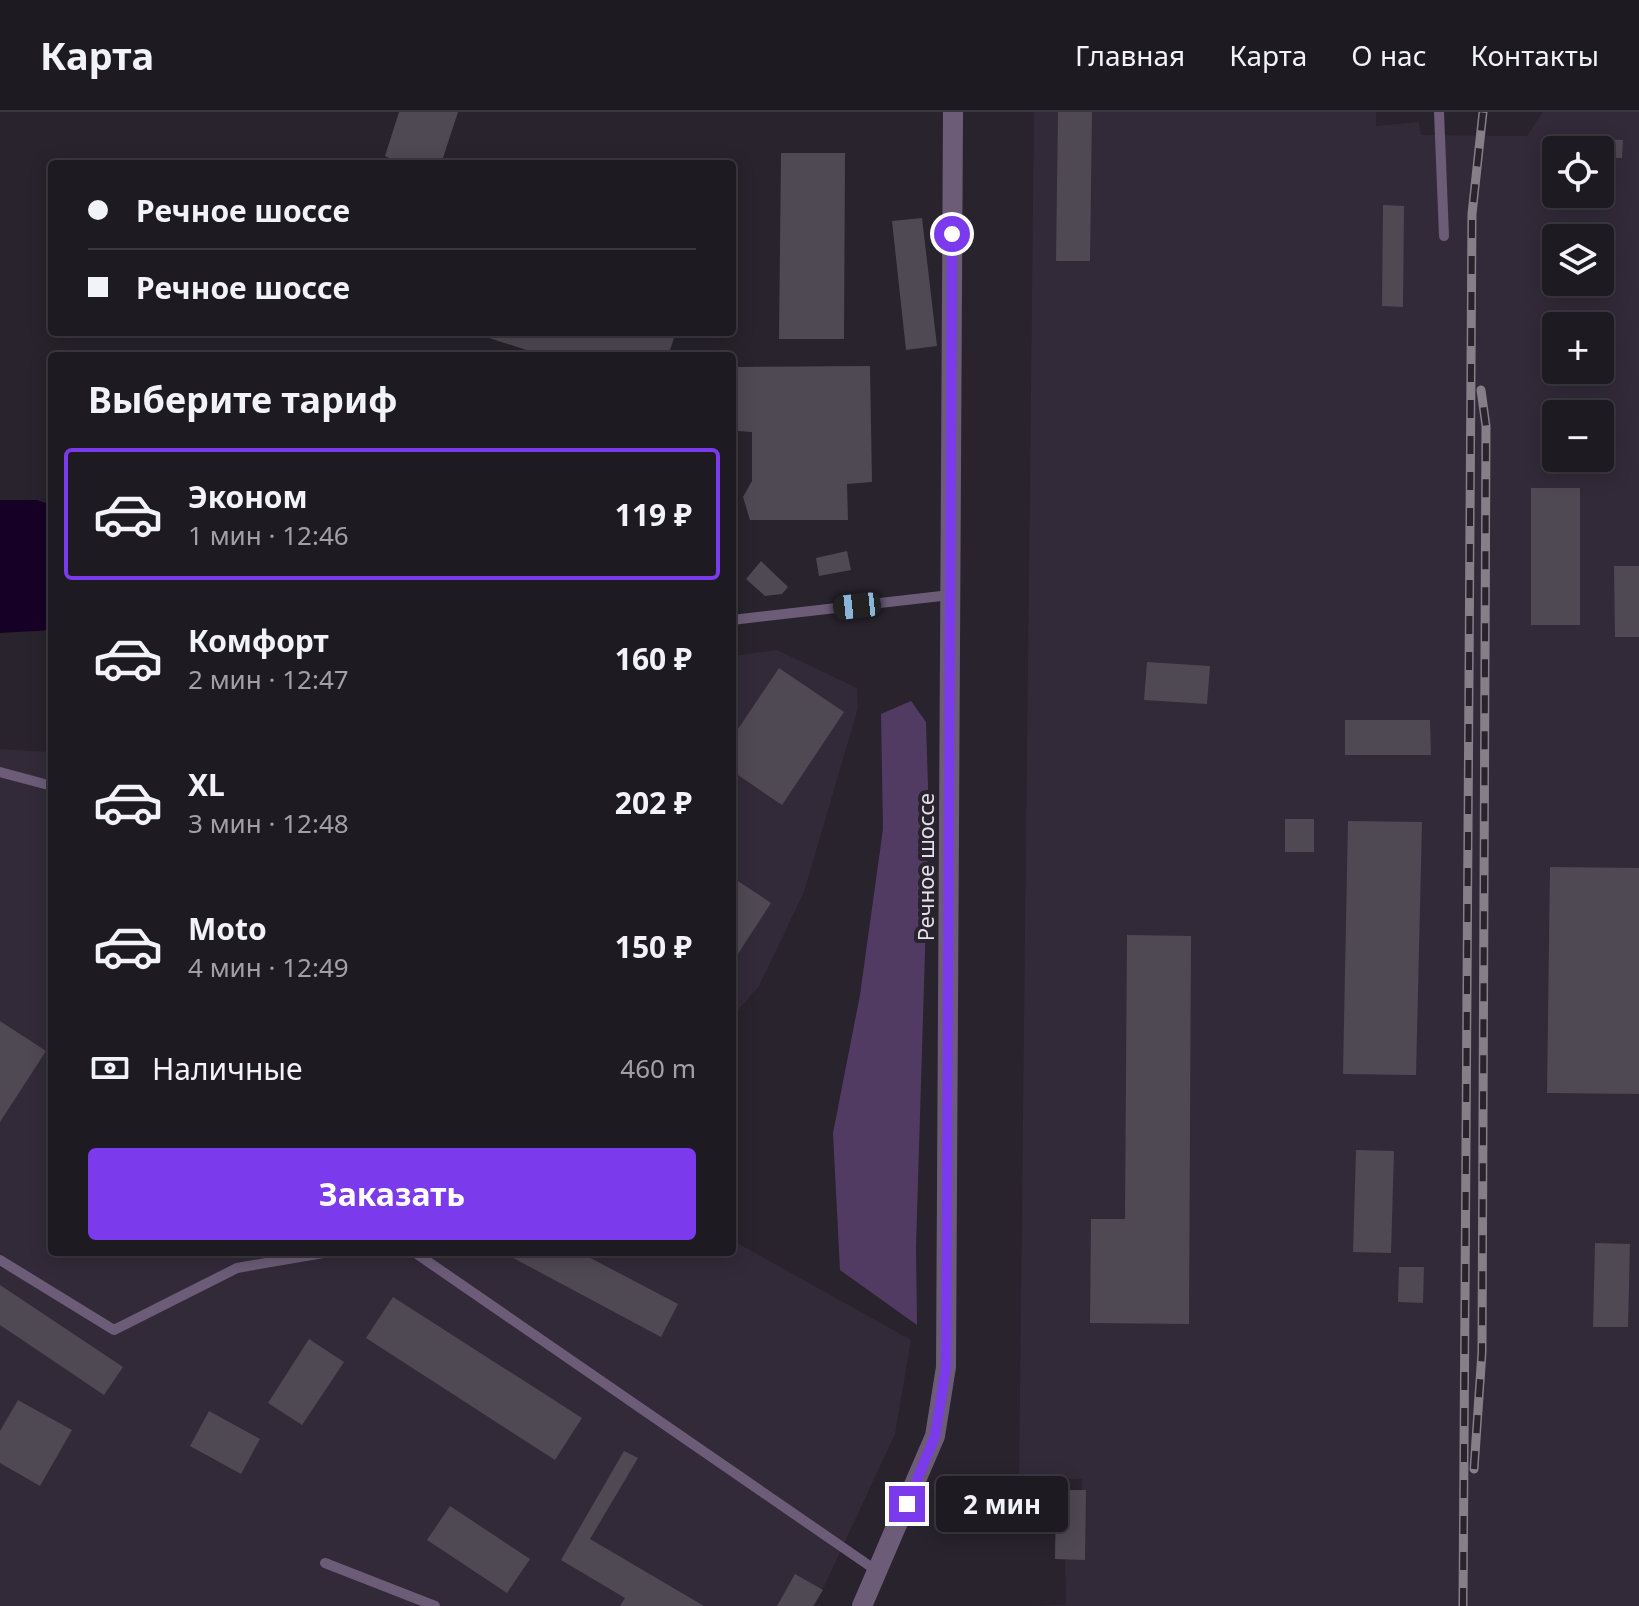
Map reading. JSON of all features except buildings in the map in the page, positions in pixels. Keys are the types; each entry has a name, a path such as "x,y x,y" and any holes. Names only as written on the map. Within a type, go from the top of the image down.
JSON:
{"street":[{"name":"Речное шоссе","path":"862,1606 935,1436 946,1367 953,112"}],"lane":[{"path":"1439,112 1444,236"},
{"path":"736,620 950,595"},
{"path":"0,772 48,785"},
{"path":"0,1260 114,1330 237,1268 306,1256"},
{"path":"420,1256 877,1571"},
{"path":"325,1563 435,1606"}],"shaded area":[{"path":"1034,112 1376,112 1376,126 1419,122 1421,135 1527,136 1543,112 1639,112 1639,1606 1020,1606 1066,1605 1064,1503 1082,1502 1082,1479 1019,1478"},
{"path":"0,500 37,500 48,504 48,630 0,633"},
{"path":"777,650 857,688 858,708 804,892 759,986 736,1012 736,655"},
{"path":"911,701 926,722 929,820 916,1247 917,1325 840,1270 833,1133 860,995 883,829 881,714"},
{"path":"0,749 48,752 48,1256 736,1256 736,1242 911,1340 895,1434 815,1606 0,1606"}],"railway":[{"path":"1463,1606 1472,214 1483,112"},
{"path":"1474,1469 1482,1352 1486,426 1481,390"}],"route":[{"path":"907,1504 935,1436 946,1367 952,234"}]}
